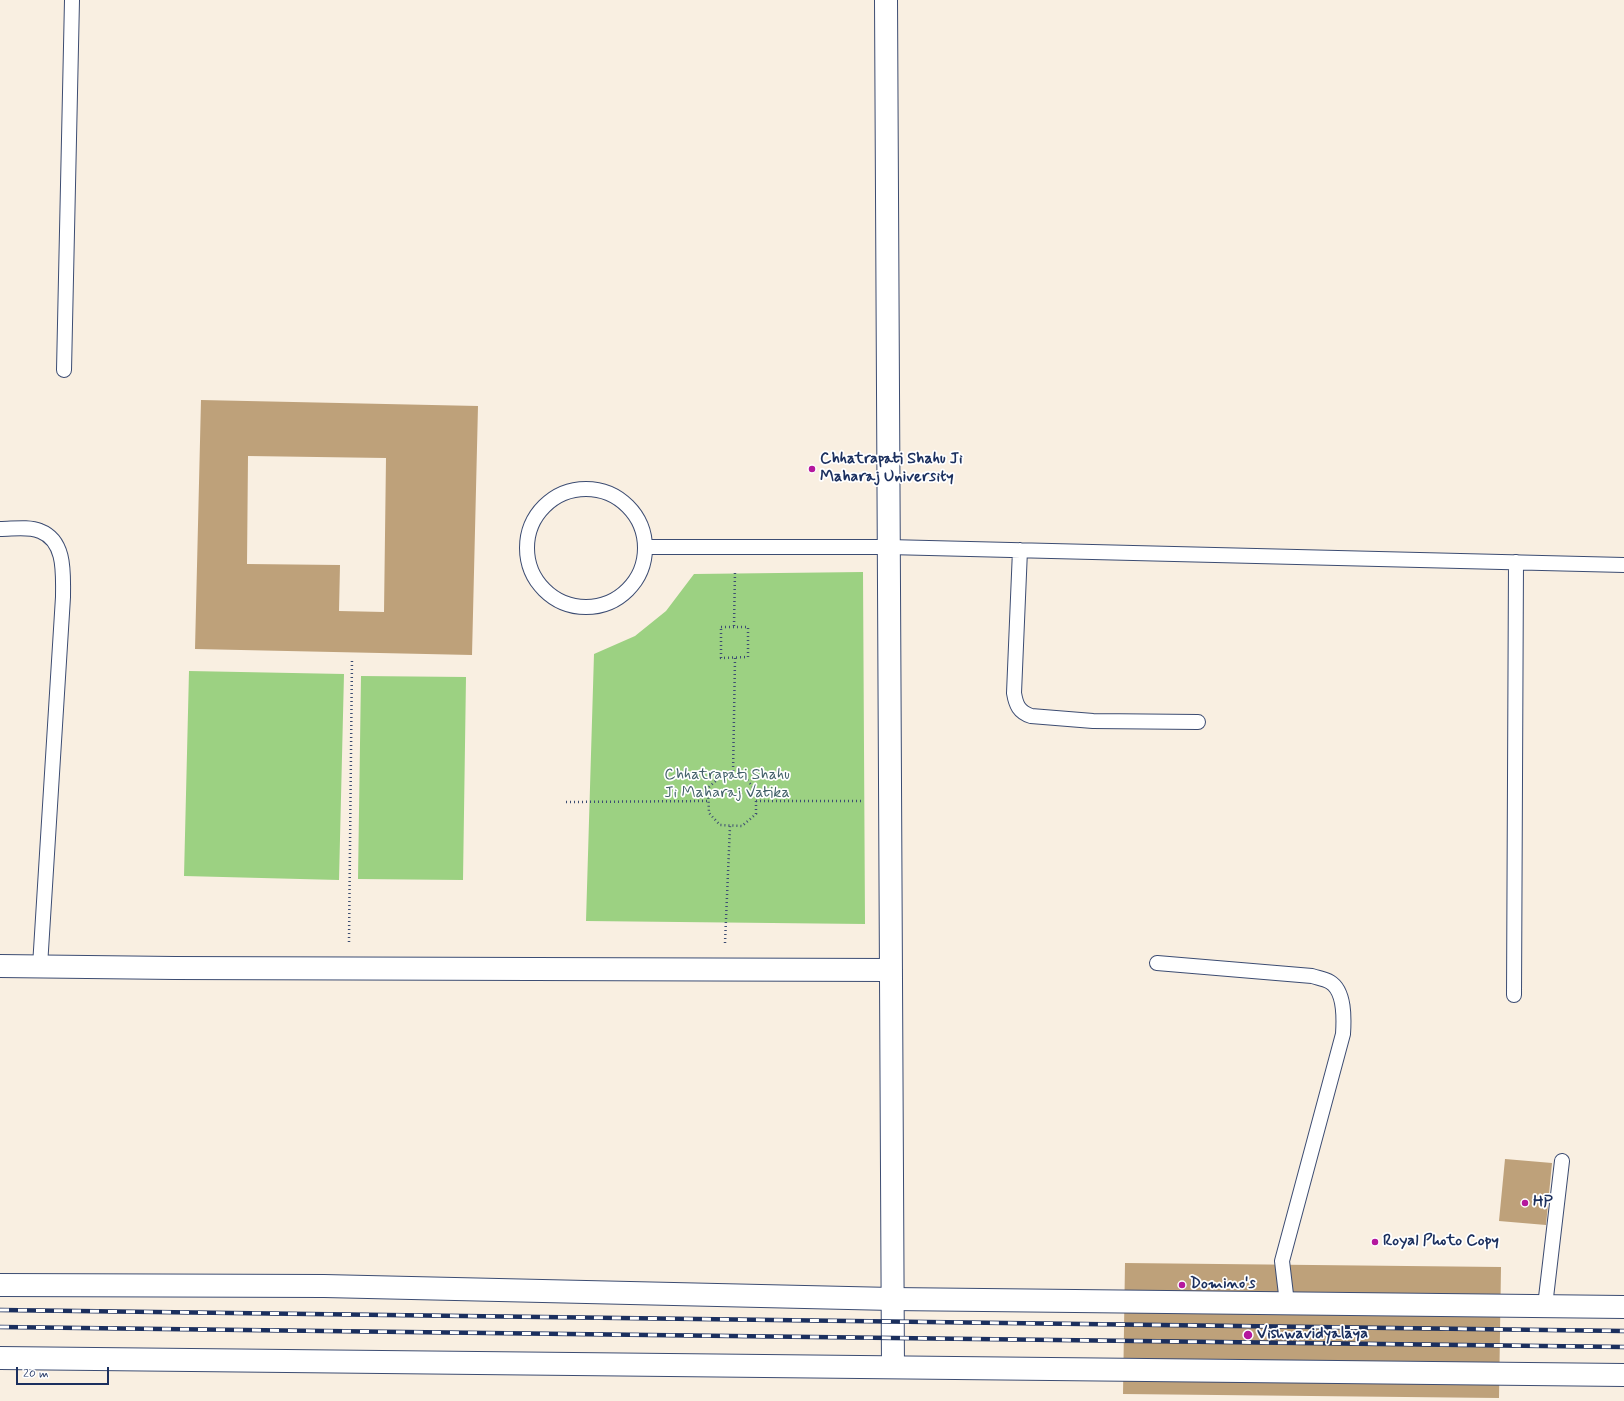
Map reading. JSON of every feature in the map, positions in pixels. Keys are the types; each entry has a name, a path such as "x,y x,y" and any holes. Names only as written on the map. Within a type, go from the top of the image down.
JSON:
{"main road":[{"path":"886,0 893,1367"},
{"path":"0,966 891,970"},
{"path":"0,1285 332,1286 892,1299 1624,1308"},
{"path":"0,1358 1624,1375"}],"lane":[{"path":"64,370 72,0"},
{"path":"583,489 602,491 620,499 634,512 643,530 647,547 642,569 632,585 617,598 599,605 587,607 580,607 561,601 545,590 533,574 527,550 528,536 535,518 547,503 564,493 583,489"},
{"path":"0,529 28,529 40,531 51,538 60,553 63,573 63,597 40,966"},
{"path":"647,547 888,547 1624,565"},
{"path":"1020,550 1014,693 1018,708 1023,714 1093,721 1198,722"},
{"path":"1514,995 1516,562"},
{"path":"1157,963 1312,976 1331,982 1339,994 1344,1012 1343,1034 1282,1261 1287,1303"},
{"path":"1545,1306 1562,1161"}],"path":[{"path":"734,626 737,547"},
{"path":"748,626 748,657 735,658 721,658 721,627 748,626"},
{"path":"349,914 352,658"},
{"path":"733,775 735,658"},
{"path":"733,775 745,777 756,791 756,814 742,826 720,825 709,813 708,788 721,776 733,775"},
{"path":"566,802 708,801"},
{"path":"756,801 890,802"},
{"path":"723,970 730,826"}],"green space":[{"name":"Chhatrapati Shahu Ji Maharaj Vatika","path":"863,572 865,924 586,921 594,654 635,636 666,611 694,574"},
{"path":"189,671 344,674 339,880 184,876"},
{"path":"361,676 466,677 463,880 358,879"}],"building":[{"path":"201,400 478,406 472,655 195,649","holes":["248,456 386,458 384,612 339,611 340,565 247,564"]},
{"path":"1505,1159 1552,1163 1546,1225 1499,1221"},
{"name":"Vishwavidyalaya","path":"1125,1263 1501,1267 1499,1398 1123,1394"}],"railway":[{"path":"0,1310 1624,1331"},
{"path":"0,1327 1624,1347"}],"place":[{"name":"Chhatrapati Shahu Ji Maharaj University","path":"812,469"},
{"name":"HP","path":"1525,1203"},
{"name":"Royal Photo Copy","path":"1375,1242"},
{"name":"Domino's","path":"1182,1285"},
{"name":"Vishwavidyalaya","path":"1248,1335"}]}
